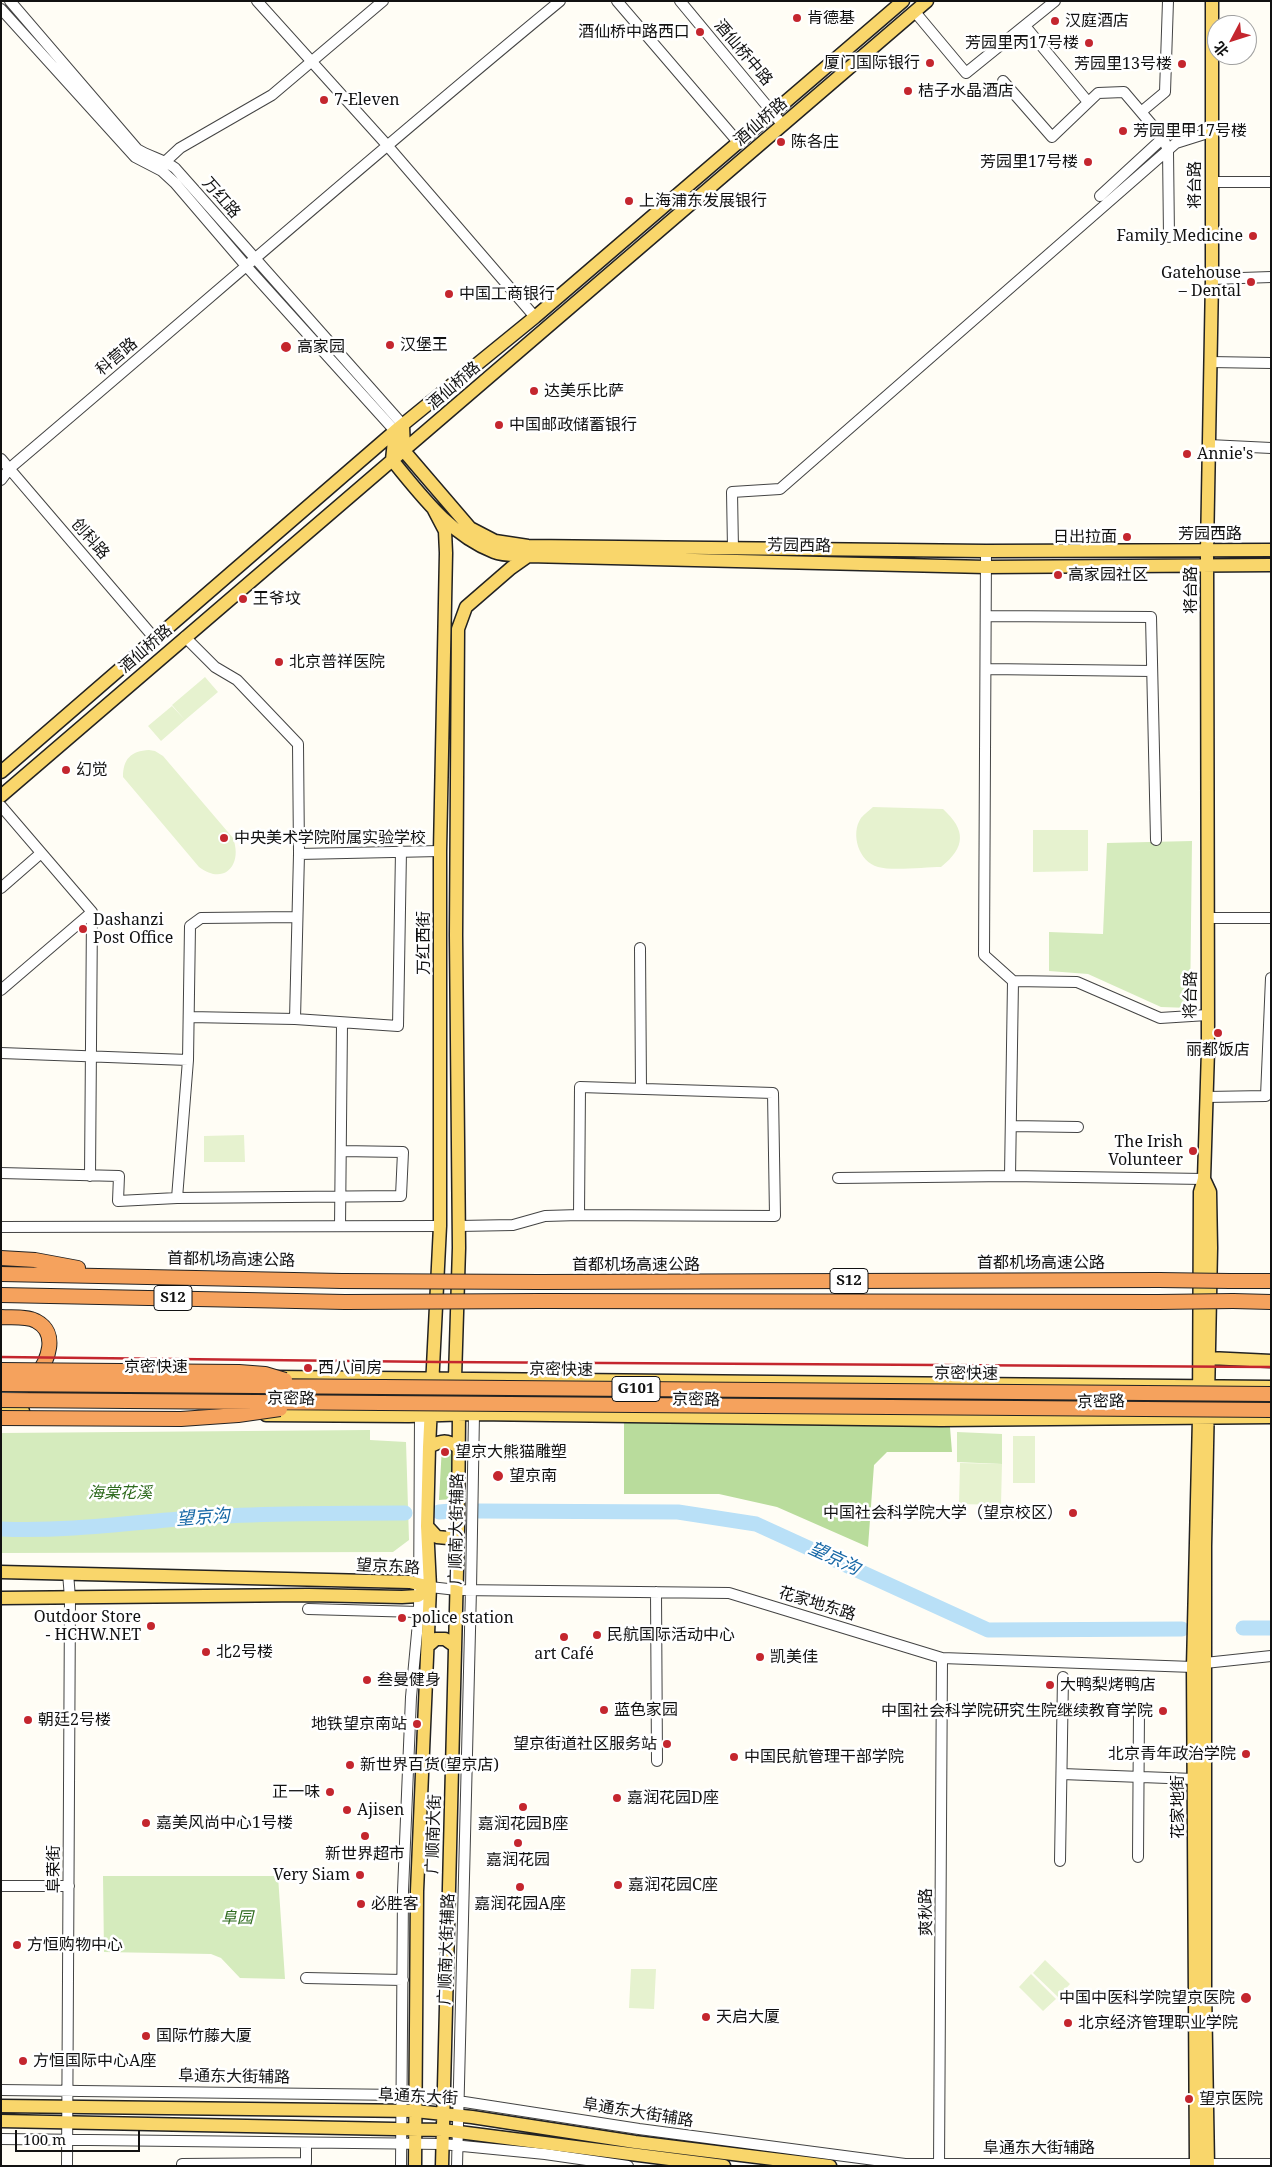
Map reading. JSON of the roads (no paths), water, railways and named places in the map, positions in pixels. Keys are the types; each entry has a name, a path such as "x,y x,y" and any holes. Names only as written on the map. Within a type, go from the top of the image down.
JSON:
{"highway":[{"path":"1,1258 35,1260 113,1275"},
{"name":"首都机场高速公路","path":"1,1274 342,1281 1271,1281"},
{"name":"S12","path":"1,1295 344,1302 1271,1302"},
{"path":"1,1317 36,1320 43,1327 50,1345 45,1364 36,1376"},
{"path":"1,1370 239,1372 264,1374 305,1385"},
{"name":"京密快速","path":"1,1384 1271,1394"},
{"name":"京密快速","path":"1,1400 1271,1410"},
{"path":"1,1418 182,1419 238,1416 306,1403"}],"main road":[{"name":"酒仙桥路","path":"1,772 399,428 535,317 903,1"},
{"name":"酒仙桥路","path":"1,796 927,1"},
{"name":"将台路","path":"1204,1386 1200,1192 1204,1179 1208,918 1207,550 1212,278 1212,1"},
{"path":"399,428 404,451"},
{"path":"392,460 399,428"},
{"name":"芳园西路","path":"404,451 470,528 495,541 528,546 986,551 1271,550"},
{"name":"芳园西路","path":"392,460 434,510 464,536 495,552 528,556 986,567 1271,565"},
{"name":"万红西街","path":"425,1416 432,1378 440,1226 440,851 446,553 445,530 434,510"},
{"name":"万红西街","path":"459,1414 455,1378 459,1226 456,945 458,629 466,607 510,568 528,556"},
{"name":"将台路","path":"1204,1179 1210,1192 1210,1358 1204,1386"},
{"path":"1210,1358 1271,1361"},
{"name":"京密路","path":"1,1375 1271,1387"},
{"name":"花家地街","path":"1202,2164 1199,1665 1204,1386"},
{"name":"京密路","path":"1,1411 425,1416 474,1414 941,1420 1271,1417"},
{"name":"广顺南大街","path":"442,2166 457,1590 459,1414"},
{"name":"广顺南大街","path":"415,2166 408,2144 415,2130 417,1891 428,1646 424,1585 429,1447 425,1416"},
{"path":"429,1447 441,1440 449,1441 458,1448"},
{"path":"427,1526 437,1538 448,1538 458,1530"},
{"name":"望京东路","path":"1,1572 424,1585 418,1596 1,1598"},
{"path":"428,1646 436,1639 444,1639 455,1646"},
{"name":"花家地街","path":"1199,1665 1194,1778 1202,2164"},
{"name":"阜通东大街","path":"1,2106 415,2111 458,2115 617,2140 830,2166"},
{"name":"阜通东大街","path":"1,2121 443,2130 724,2166"}],"street":[{"name":"万红路","path":"10,1 137,149 148,156 166,161 175,168 399,428"},
{"path":"256,1 386,144 535,317"},
{"path":"166,161 180,148 272,95 383,1"},
{"name":"科营路","path":"1,480 10,468 247,267 386,144 560,1"},
{"path":"617,1 738,142"},
{"name":"酒仙桥中路","path":"680,1 782,124"},
{"path":"914,12 966,73 1055,1"},
{"path":"1141,112 1165,92 1168,1"},
{"name":"万红路","path":"1,8 134,157 162,170 175,183 247,267 399,428"},
{"path":"1025,26 1088,102"},
{"path":"1003,81 1052,138 1098,92 1124,92 1163,138 1168,150 1169,237"},
{"path":"733,548 732,492 780,489 1176,143 1211,132"},
{"path":"1100,196 1163,138"},
{"path":"1211,182 1271,182"},
{"path":"1212,278 1271,277"},
{"path":"1210,362 1271,363"},
{"path":"1209,445 1271,448"},
{"name":"创科路","path":"1,459 156,640"},
{"path":"986,551 987,669 984,955 1013,981 1077,982 1160,1018 1207,1015"},
{"path":"987,616 1151,617 1156,840"},
{"path":"185,637 215,667 237,680 298,744 299,854 295,1019"},
{"path":"987,669 1152,671"},
{"path":"1,806 40,854 92,912 90,1176"},
{"path":"189,1017 295,1019 342,1024 398,1026 401,851"},
{"path":"299,854 440,851"},
{"path":"1,888 40,854"},
{"path":"1,990 92,912"},
{"path":"177,1198 188,1060 190,926 201,918 296,917"},
{"path":"1208,918 1271,918"},
{"path":"640,948 641,1089"},
{"path":"1206,1097 1266,1096 1271,978"},
{"path":"1010,1176 1013,981"},
{"path":"340,1226 342,1024"},
{"path":"1,1054 188,1060"},
{"path":"459,1226 513,1225 545,1216 775,1216 773,1093 580,1087 579,1215"},
{"path":"1011,1126 1078,1127"},
{"path":"1,1174 119,1176 118,1201 177,1198 401,1196 404,1152 341,1151"},
{"path":"838,1178 1010,1176 1204,1179"},
{"path":"1,1227 440,1226"},
{"name":"广顺南大街辅路","path":"455,1378 474,1414 457,2166"},
{"path":"424,1585 425,1416"},
{"name":"阜荣街","path":"68,1573 70,1598 68,2166"},
{"name":"花家地东路","path":"424,1585 457,1590 729,1593 942,1658 1199,1665 1271,1656"},
{"path":"656,1592 657,1762"},
{"path":"401,2166 408,2144 402,2130 403,1891 411,1697 419,1612 418,1596"},
{"path":"308,1609 419,1612"},
{"name":"爽秋路","path":"939,2165 942,1658"},
{"path":"1060,1862 1063,1677"},
{"path":"1138,1857 1139,1711"},
{"path":"1062,1774 1194,1778"},
{"path":"1,1886 69,1886"},
{"path":"306,1978 403,1980"},
{"name":"阜通东大街辅路","path":"1,2090 402,2095 444,2099 638,2129 905,2164 1271,2164"},
{"path":"1,2139 442,2144 545,2154 628,2166"},
{"path":"182,2166 182,2164 306,2163 306,2143"}],"waterway":[{"name":"望京沟","path":"439,1512 451,1511"},
{"name":"望京沟","path":"479,1511 678,1512 756,1524 988,1630 1182,1629"},
{"name":"望京沟","path":"1,1529 77,1528 228,1516 405,1513"},
{"name":"望京沟","path":"1243,1628 1271,1628"}],"railway":[{"path":"1,1357 439,1362 1271,1367"}],"place":[{"name":"肯德基","path":"797,18"},
{"name":"汉庭酒店","path":"1055,21"},
{"name":"酒仙桥中路西口","path":"700,32"},
{"name":"芳园里丙17号楼","path":"1089,43"},
{"name":"厦门国际银行","path":"930,63"},
{"name":"芳园里13号楼","path":"1182,64"},
{"name":"桔子水晶酒店","path":"908,91"},
{"name":"7-Eleven","path":"324,100"},
{"name":"芳园里甲17号楼","path":"1123,131"},
{"name":"陈各庄","path":"781,142"},
{"name":"芳园里17号楼","path":"1088,162"},
{"name":"上海浦东发展银行","path":"629,201"},
{"name":"Family Medicine","path":"1253,236"},
{"name":"Gatehouse – Dental","path":"1251,282"},
{"name":"中国工商银行","path":"449,294"},
{"name":"汉堡王","path":"390,345"},
{"name":"高家园","path":"286,347"},
{"name":"达美乐比萨","path":"534,391"},
{"name":"中国邮政储蓄银行","path":"499,425"},
{"name":"Annie's","path":"1187,454"},
{"name":"日出拉面","path":"1127,537"},
{"name":"高家园社区","path":"1058,575"},
{"name":"王爷坟","path":"243,599"},
{"name":"北京普祥医院","path":"279,662"},
{"name":"幻觉","path":"66,770"},
{"name":"中央美术学院附属实验学校","path":"224,838"},
{"name":"Dashanzi Post Office","path":"83,929"},
{"name":"丽都饭店","path":"1218,1033"},
{"name":"The Irish Volunteer","path":"1193,1151"},
{"name":"西八间房","path":"308,1368"},
{"name":"望京大熊猫雕塑","path":"445,1452"},
{"name":"望京南","path":"498,1476"},
{"name":"中国社会科学院大学（望京校区）","path":"1073,1513"},
{"name":"police station","path":"402,1618"},
{"name":"Outdoor Store - HCHW.NET","path":"151,1626"},
{"name":"民航国际活动中心","path":"597,1635"},
{"name":"art Café","path":"564,1637"},
{"name":"北2号楼","path":"206,1652"},
{"name":"凯美佳","path":"760,1657"},
{"name":"叁曼健身","path":"367,1680"},
{"name":"大鸭梨烤鸭店","path":"1050,1685"},
{"name":"蓝色家园","path":"604,1710"},
{"name":"中国社会科学院研究生院继续教育学院","path":"1163,1711"},
{"name":"朝廷2号楼","path":"28,1720"},
{"name":"地铁望京南站","path":"417,1724"},
{"name":"望京街道社区服务站","path":"667,1744"},
{"name":"北京青年政治学院","path":"1246,1754"},
{"name":"中国民航管理干部学院","path":"734,1757"},
{"name":"新世界百货(望京店)","path":"350,1765"},
{"name":"正一味","path":"330,1792"},
{"name":"嘉润花园D座","path":"617,1798"},
{"name":"嘉润花园B座","path":"523,1807"},
{"name":"Ajisen","path":"347,1810"},
{"name":"嘉美风尚中心1号楼","path":"146,1823"},
{"name":"新世界超市","path":"365,1836"},
{"name":"嘉润花园","path":"518,1843"},
{"name":"Very Siam","path":"360,1875"},
{"name":"嘉润花园C座","path":"618,1885"},
{"name":"嘉润花园A座","path":"520,1887"},
{"name":"必胜客","path":"361,1904"},
{"name":"方恒购物中心","path":"17,1945"},
{"name":"中国中医科学院望京医院","path":"1246,1998"},
{"name":"天启大厦","path":"706,2017"},
{"name":"北京经济管理职业学院","path":"1068,2023"},
{"name":"国际竹藤大厦","path":"146,2036"},
{"name":"方恒国际中心A座","path":"23,2061"},
{"name":"望京医院","path":"1189,2099"}],"park label":[{"name":"海棠花溪","path":"120,1493"},
{"name":"阜园","path":"237,1918"}]}
